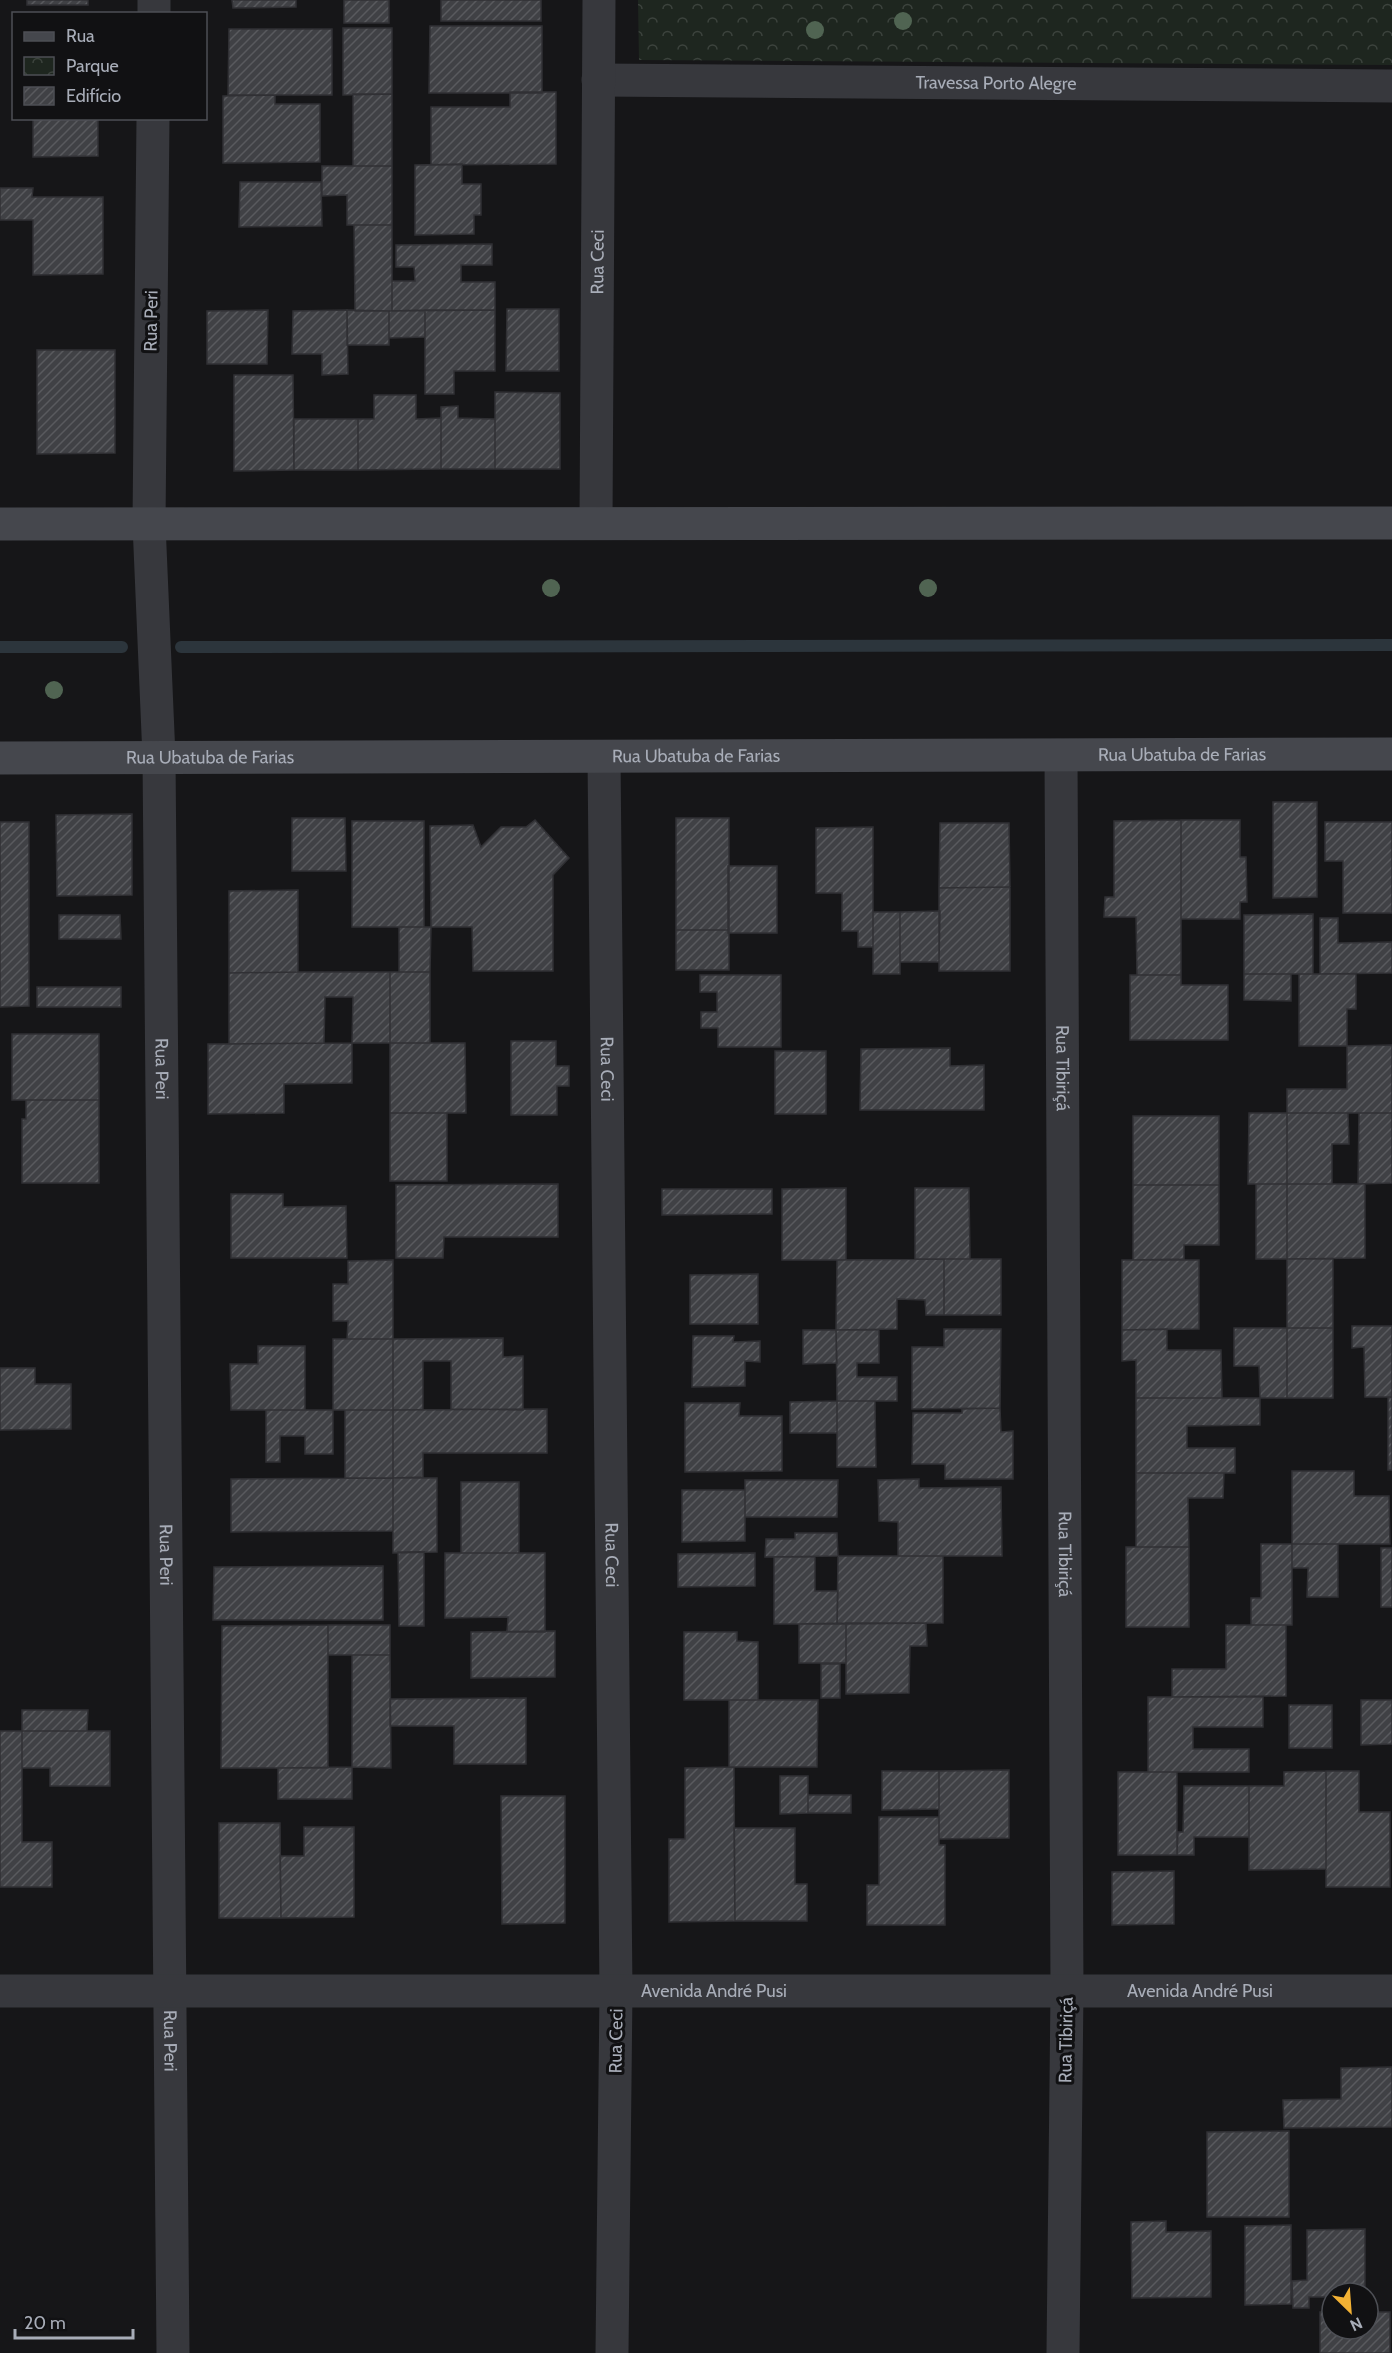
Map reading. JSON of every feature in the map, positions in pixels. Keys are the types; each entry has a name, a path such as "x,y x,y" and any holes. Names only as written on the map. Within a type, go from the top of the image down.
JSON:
{"street":[{"name":"Rua Ceci","path":"596,523 598,0"},
{"name":"Travessa Porto Alegre","path":"598,80 1392,86"},
{"name":"Rua Peri","path":"153,120 149,524 159,757 171,1991 172,2353"},
{"path":"0,524 1392,523"},
{"name":"Rua Ubatuba de Farias","path":"0,758 1392,754"},
{"name":"Rua Tibiriçá","path":"1061,756 1067,1991 1063,2353"},
{"name":"Rua Ceci","path":"604,757 616,1991 612,2353"},
{"name":"Avenida André Pusi","path":"0,1991 1392,1991"}],"green space":[{"path":"638,0 1392,0 1392,65 639,60"}],"building":[{"path":"27,0 88,0 88,5 27,5"},
{"path":"232,0 296,0 296,7 233,8"},
{"path":"344,0 389,0 389,23 344,23"},
{"path":"441,0 541,0 541,21 441,21"},
{"path":"430,26 542,26 542,93 429,93"},
{"path":"343,28 392,28 392,94 343,95"},
{"path":"229,29 332,29 332,95 228,95"},
{"path":"510,92 556,92 556,164 431,165 431,107 510,107"},
{"path":"353,94 392,94 392,166 353,166"},
{"path":"275,95 275,104 320,104 320,162 223,163 223,96"},
{"path":"33,120 98,120 98,156 33,157"},
{"path":"462,164 462,184 481,184 481,215 474,215 474,234 415,235 415,165"},
{"path":"322,166 392,166 392,225 347,225 347,195 322,196"},
{"path":"240,182 321,182 322,226 239,227"},
{"path":"0,188 33,188 32,197 103,197 103,274 33,275 33,220 0,220"},
{"path":"354,225 392,225 392,311 355,311"},
{"path":"492,244 492,265 461,265 461,282 495,282 495,310 392,311 392,281 415,281 414,267 396,267 396,245"},
{"path":"507,309 559,309 559,371 506,371"},
{"path":"268,310 267,364 207,364 207,311"},
{"path":"347,310 389,311 389,345 347,345"},
{"path":"347,310 348,374 322,375 322,354 292,354 293,311"},
{"path":"425,310 425,337 389,338 389,311"},
{"path":"425,310 495,310 495,371 454,371 454,394 425,394"},
{"path":"37,350 115,350 115,453 37,454"},
{"path":"234,375 293,375 294,470 234,471"},
{"path":"495,392 560,393 560,469 495,469"},
{"path":"374,395 416,395 416,419 441,418 441,469 358,470 358,419 374,419"},
{"path":"458,406 458,418 495,419 495,469 441,469 441,407"},
{"path":"294,419 358,419 358,470 294,470"},
{"path":"1273,802 1317,802 1317,897 1273,898"},
{"path":"132,814 132,895 57,896 56,815"},
{"path":"292,818 345,818 346,871 292,871"},
{"path":"676,818 729,818 729,930 676,930"},
{"path":"535,820 569,858 553,875 553,971 473,971 472,927 431,927 430,826 473,825 481,847 501,827 526,827"},
{"path":"1181,820 1181,975 1137,975 1136,917 1104,917 1105,897 1114,897 1114,821"},
{"path":"1181,820 1240,820 1240,857 1246,857 1247,902 1240,902 1240,919 1181,919"},
{"path":"352,821 424,821 424,927 352,927"},
{"path":"0,822 29,822 29,1006 0,1007"},
{"path":"1325,822 1392,822 1392,913 1343,913 1343,861 1325,861"},
{"path":"940,823 1009,823 1010,887 939,888"},
{"path":"873,827 873,947 858,947 858,931 842,931 842,893 816,893 816,828"},
{"path":"728,866 777,866 777,933 728,933"},
{"path":"1010,887 1010,971 939,971 939,888"},
{"path":"298,890 298,972 229,973 229,891"},
{"path":"940,911 939,962 900,962 900,912"},
{"path":"873,912 900,912 900,974 873,974"},
{"path":"1313,914 1313,974 1244,974 1244,915"},
{"path":"59,915 120,915 121,939 59,939"},
{"path":"1320,918 1338,918 1338,943 1392,942 1392,973 1320,974"},
{"path":"399,927 431,927 430,972 399,972"},
{"path":"676,930 729,930 729,970 676,970"},
{"path":"390,972 390,1043 352,1043 353,997 325,997 324,1043 229,1044 229,973"},
{"path":"390,972 430,972 430,1043 390,1043"},
{"path":"1244,974 1291,974 1291,1001 1244,1000"},
{"path":"1299,974 1356,974 1356,1009 1347,1009 1347,1046 1299,1046"},
{"path":"700,975 781,975 781,1047 718,1047 718,1028 701,1028 701,1012 717,1012 717,992 700,992"},
{"path":"1130,975 1181,975 1181,985 1228,985 1228,1040 1130,1040"},
{"path":"37,987 121,987 121,1007 37,1007"},
{"path":"12,1034 99,1034 99,1100 12,1100"},
{"path":"511,1041 556,1041 556,1066 569,1066 569,1086 557,1086 557,1115 511,1115"},
{"path":"352,1043 352,1083 284,1084 284,1113 208,1114 208,1044"},
{"path":"390,1043 465,1043 466,1113 390,1113"},
{"path":"1392,1045 1392,1113 1287,1113 1287,1089 1347,1089 1347,1046"},
{"path":"950,1048 950,1066 984,1065 984,1110 860,1110 861,1049"},
{"path":"775,1051 826,1051 826,1114 775,1114"},
{"path":"26,1100 99,1100 99,1183 22,1183 22,1119 26,1119"},
{"path":"390,1113 447,1113 447,1181 390,1181"},
{"path":"1249,1113 1287,1113 1287,1184 1248,1184"},
{"path":"1287,1113 1348,1113 1349,1144 1332,1144 1332,1184 1287,1184"},
{"path":"1359,1113 1392,1113 1392,1183 1358,1184"},
{"path":"1133,1116 1219,1116 1219,1185 1133,1185"},
{"path":"558,1184 558,1237 444,1237 443,1258 396,1258 396,1185"},
{"path":"1256,1184 1287,1184 1287,1259 1256,1259"},
{"path":"1287,1184 1365,1184 1365,1258 1287,1259"},
{"path":"1133,1185 1219,1185 1219,1245 1184,1245 1184,1259 1133,1260"},
{"path":"846,1188 846,1260 782,1260 782,1189"},
{"path":"915,1188 969,1188 970,1259 915,1259"},
{"path":"662,1189 772,1189 772,1214 662,1215"},
{"path":"231,1194 283,1194 283,1207 346,1206 347,1258 231,1258"},
{"path":"944,1259 944,1315 926,1315 925,1300 897,1299 897,1329 836,1330 837,1260"},
{"path":"944,1259 1001,1259 1001,1315 944,1315"},
{"path":"1287,1259 1333,1259 1333,1328 1287,1328"},
{"path":"393,1260 393,1339 347,1339 348,1321 333,1321 333,1284 348,1284 348,1261"},
{"path":"1122,1260 1199,1260 1199,1329 1122,1330"},
{"path":"758,1274 758,1324 690,1324 690,1275"},
{"path":"1352,1326 1392,1326 1392,1397 1365,1397 1364,1347 1352,1348"},
{"path":"1234,1328 1287,1328 1287,1398 1260,1398 1259,1366 1234,1366"},
{"path":"1287,1328 1333,1328 1333,1398 1287,1398"},
{"path":"944,1329 1001,1329 1000,1408 912,1409 912,1347 944,1347"},
{"path":"1167,1329 1167,1350 1221,1350 1222,1398 1136,1398 1136,1360 1122,1361 1122,1330"},
{"path":"803,1330 836,1330 837,1363 803,1364"},
{"path":"836,1330 879,1330 879,1363 857,1363 857,1377 897,1377 897,1401 837,1401"},
{"path":"693,1336 734,1336 733,1342 760,1341 760,1362 745,1361 745,1386 692,1387"},
{"path":"503,1338 503,1357 523,1356 523,1410 451,1409 451,1361 423,1361 423,1410 393,1410 393,1339"},
{"path":"333,1339 393,1339 393,1410 333,1410"},
{"path":"258,1346 305,1346 305,1410 231,1410 230,1364 258,1364"},
{"path":"0,1368 35,1368 35,1384 71,1384 71,1429 0,1430"},
{"path":"1388,1397 1392,1397 1392,1470 1388,1470"},
{"path":"1136,1398 1260,1398 1260,1425 1187,1426 1187,1448 1235,1448 1235,1473 1136,1473"},
{"path":"837,1401 837,1433 790,1433 790,1402"},
{"path":"837,1401 875,1401 876,1467 837,1467"},
{"path":"685,1403 740,1403 739,1416 782,1416 782,1471 685,1472"},
{"path":"1000,1408 1001,1432 1013,1431 1013,1479 945,1479 945,1464 912,1464 913,1413 962,1413 962,1409"},
{"path":"547,1409 547,1453 423,1453 423,1477 393,1478 393,1410"},
{"path":"266,1410 333,1410 333,1454 305,1454 305,1436 280,1436 280,1462 266,1462"},
{"path":"345,1410 393,1410 393,1478 345,1478"},
{"path":"1292,1471 1354,1471 1354,1496 1389,1496 1390,1544 1292,1544"},
{"path":"1136,1473 1224,1473 1223,1498 1188,1498 1189,1547 1136,1547"},
{"path":"393,1478 437,1478 437,1552 393,1553"},
{"path":"393,1478 393,1531 231,1532 231,1479"},
{"path":"919,1479 919,1488 1001,1487 1002,1556 898,1556 898,1522 879,1521 878,1480"},
{"path":"745,1480 838,1480 837,1517 745,1517"},
{"path":"461,1482 519,1482 519,1553 461,1553"},
{"path":"682,1490 745,1490 745,1541 682,1542"},
{"path":"795,1533 837,1533 838,1556 765,1557 766,1539 795,1539"},
{"path":"1261,1544 1292,1544 1292,1625 1251,1625 1251,1598 1261,1598"},
{"path":"1292,1544 1338,1544 1338,1597 1307,1597 1308,1568 1292,1568"},
{"path":"1126,1547 1189,1547 1189,1627 1126,1627"},
{"path":"1381,1548 1392,1548 1392,1607 1381,1607"},
{"path":"398,1552 424,1552 424,1626 399,1626"},
{"path":"445,1553 545,1553 545,1632 507,1632 508,1617 445,1618"},
{"path":"755,1553 755,1586 678,1587 678,1554"},
{"path":"838,1556 943,1556 943,1623 837,1624"},
{"path":"774,1557 815,1557 815,1591 838,1591 837,1624 774,1624"},
{"path":"383,1566 383,1620 213,1620 214,1567"},
{"path":"846,1623 846,1663 799,1663 799,1624"},
{"path":"846,1623 926,1623 927,1646 910,1646 909,1693 846,1694"},
{"path":"328,1625 328,1768 221,1768 222,1626"},
{"path":"328,1625 390,1625 390,1655 328,1655"},
{"path":"1226,1625 1286,1625 1286,1696 1172,1697 1172,1669 1226,1669"},
{"path":"555,1631 555,1677 471,1678 471,1632"},
{"path":"684,1632 737,1632 737,1641 758,1642 758,1700 684,1700"},
{"path":"352,1655 390,1655 391,1768 352,1767"},
{"path":"821,1664 840,1664 840,1698 821,1698"},
{"path":"1148,1697 1263,1697 1263,1727 1193,1727 1193,1749 1249,1749 1249,1772 1148,1772"},
{"path":"526,1698 526,1764 454,1764 454,1726 390,1726 390,1699"},
{"path":"729,1700 818,1700 817,1767 729,1767"},
{"path":"1361,1700 1392,1700 1392,1744 1361,1745"},
{"path":"1289,1705 1332,1705 1332,1748 1289,1748"},
{"path":"22,1710 88,1710 87,1731 22,1731"},
{"path":"0,1731 22,1731 22,1842 52,1842 52,1887 0,1887"},
{"path":"22,1731 110,1731 110,1786 50,1786 50,1768 22,1768"},
{"path":"352,1767 352,1799 278,1799 278,1768"},
{"path":"734,1767 735,1921 669,1922 669,1839 685,1839 685,1768"},
{"path":"1009,1770 1009,1838 939,1839 939,1771"},
{"path":"882,1771 939,1771 939,1809 882,1810"},
{"path":"1326,1771 1359,1771 1359,1812 1390,1812 1390,1887 1326,1887"},
{"path":"1326,1771 1326,1869 1249,1870 1249,1786 1284,1786 1284,1772"},
{"path":"1118,1772 1177,1772 1177,1855 1118,1855"},
{"path":"780,1776 808,1776 808,1813 780,1814"},
{"path":"1184,1786 1249,1786 1249,1837 1194,1837 1194,1855 1177,1855 1178,1832 1183,1832"},
{"path":"808,1795 851,1795 851,1813 808,1813"},
{"path":"501,1796 565,1796 565,1923 502,1924"},
{"path":"879,1817 939,1817 939,1845 945,1845 945,1925 867,1925 867,1885 879,1885"},
{"path":"219,1823 280,1823 281,1918 219,1918"},
{"path":"304,1827 354,1827 354,1917 281,1918 280,1856 304,1856"},
{"path":"734,1828 795,1828 795,1884 807,1884 807,1921 735,1921"},
{"path":"1174,1871 1174,1924 1112,1925 1112,1872"},
{"path":"1392,2067 1392,2127 1284,2128 1283,2100 1341,2099 1341,2068"},
{"path":"1289,2131 1289,2217 1207,2217 1207,2132"},
{"path":"1166,2221 1166,2232 1211,2231 1211,2297 1132,2298 1131,2222"},
{"path":"1291,2225 1291,2304 1245,2305 1245,2226"},
{"path":"1365,2229 1365,2281 1320,2281 1320,2297 1309,2297 1309,2308 1293,2308 1292,2281 1307,2280 1307,2230"},
{"path":"1380,2312 1390,2312 1390,2353 1320,2353 1320,2341 1380,2341"}],"waterway":[{"path":"181,647 1392,645"},
{"path":"0,647 122,647"}]}
